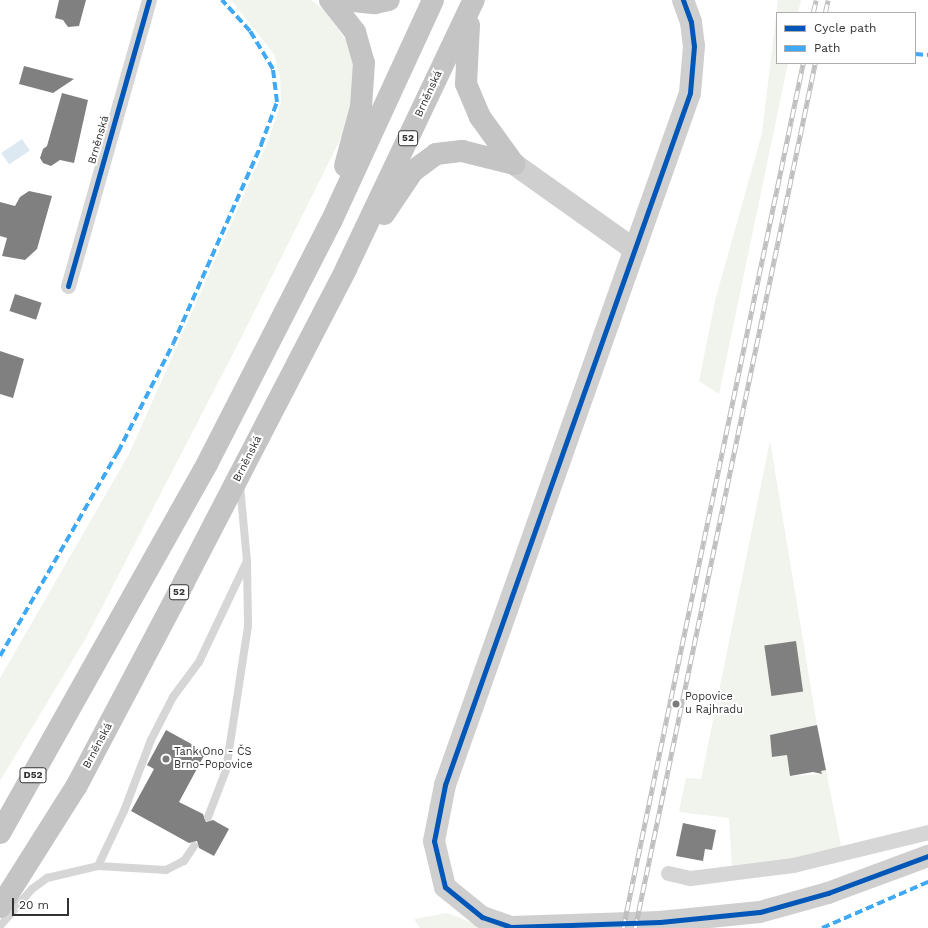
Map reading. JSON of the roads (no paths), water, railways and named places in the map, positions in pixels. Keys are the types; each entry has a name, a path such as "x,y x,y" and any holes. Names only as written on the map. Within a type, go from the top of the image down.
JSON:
{"highway":[{"path":"330,0 355,32 363,53 364,71 361,107 331,222"},
{"path":"344,0 375,3 389,0"},
{"path":"0,806 67,718 163,546 331,222 433,0"},
{"path":"472,3 465,58 466,84 484,123 514,164"},
{"name":"Brněnská","path":"0,907 76,787 239,476 346,269 472,3"},
{"path":"346,269 413,171 428,158 444,152 462,151 514,164"},
{"name":"D52","path":"0,833 67,718"}],"street":[{"name":"Brněnská","path":"68,286 149,0"},
{"path":"683,0 691,22 694,46 691,87 635,250 444,785 434,841 445,887 482,917 511,927 660,922 760,912 828,893 928,856"},
{"path":"514,164 635,250"},
{"path":"668,873 690,878 793,865 928,832"}],"lane":[{"path":"208,817 226,770 248,626 247,561 239,476"},
{"path":"98,866 151,740 173,697 199,662 247,561"},
{"path":"0,926 32,889 47,878 98,866 166,870 184,861 194,846"}],"railway":[{"path":"813,12 816,0"},
{"path":"825,12 828,0"},
{"path":"623,928 803,64"},
{"path":"635,928 815,64"}],"place":[{"name":"Popovice u Rajhradu","path":"676,704"},
{"name":"Tank Ono - ČS Brno-Popovice","path":"166,759"}]}
